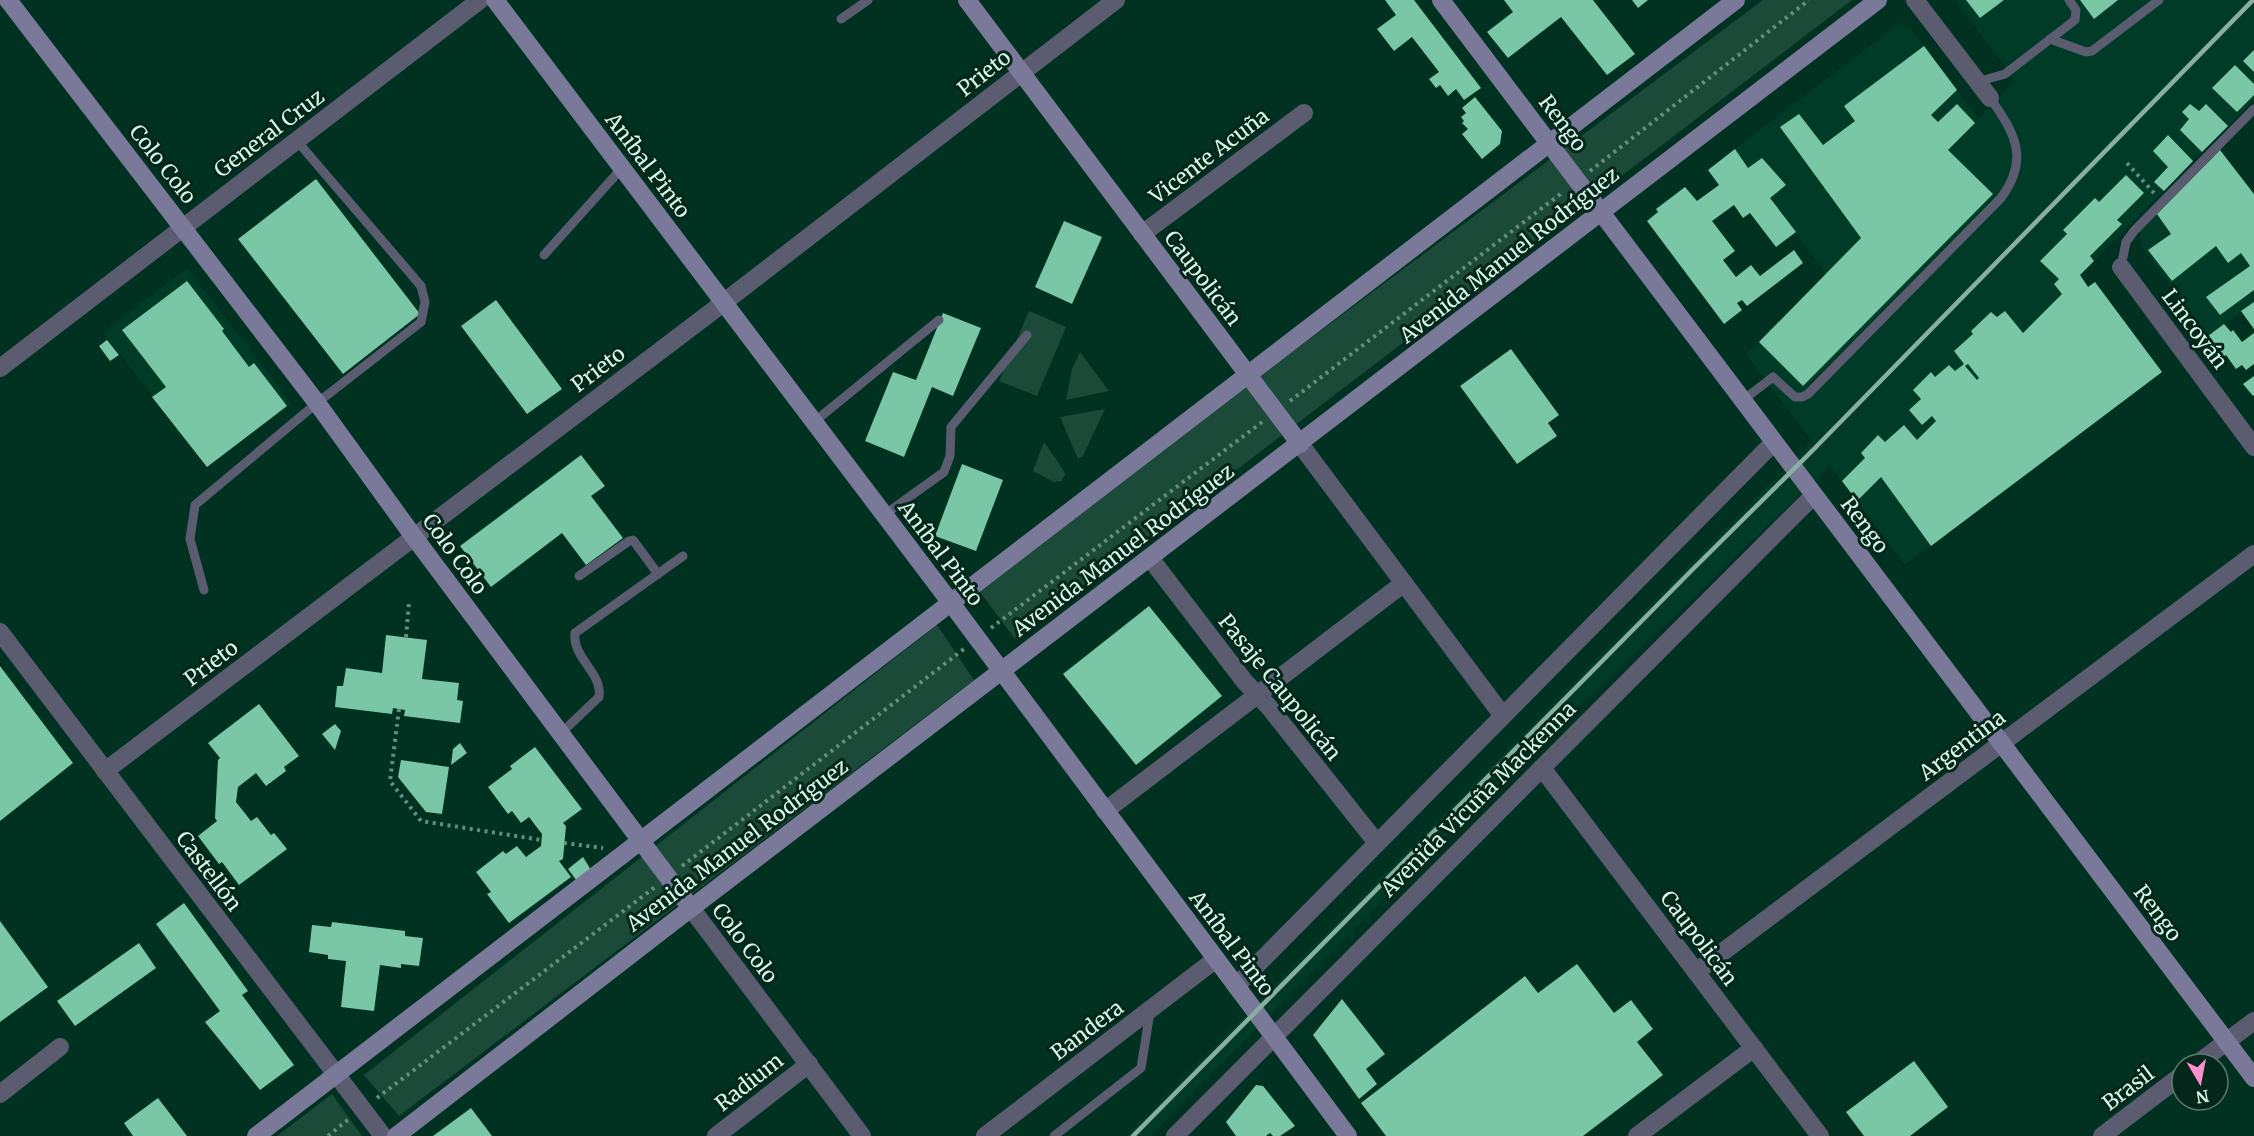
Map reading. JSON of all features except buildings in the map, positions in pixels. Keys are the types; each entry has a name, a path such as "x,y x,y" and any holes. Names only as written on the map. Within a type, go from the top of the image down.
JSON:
{"main road":[{"name":"Colo Colo","path":"8,0 317,403 691,908"},
{"name":"Aníbal Pinto","path":"495,0 951,603 1348,1136"},
{"name":"Caupolicán","path":"967,0 1300,444"},
{"name":"Rengo","path":"1441,0 2254,1078"},
{"path":"256,1136 1736,0"},
{"name":"Avenida Manuel Rodríguez","path":"396,1136 1878,0"}],"street":[{"name":"General Cruz","path":"0,368 480,0"},
{"name":"Prieto","path":"105,771 723,303 1116,0"},
{"path":"1915,0 1990,98"},
{"name":"Vicente Acuña","path":"1142,234 1304,113"},
{"name":"Lincoyán","path":"2121,267 2254,447"},
{"name":"Avenida Vicuña Mackenna","path":"1236,986 1774,442"},
{"name":"Caupolicán","path":"1300,444 1503,716"},
{"name":"Avenida Vicuña Mackenna","path":"1175,1136 1814,495"},
{"name":"Argentina","path":"1696,972 2254,554"},
{"name":"Pasaje Caupolicán","path":"1150,558 1245,682 1377,843"},
{"path":"1105,811 1404,583"},
{"name":"Castellón","path":"0,632 383,1136"},
{"name":"Caupolicán","path":"1542,768 1820,1136"},
{"name":"Colo Colo","path":"691,908 862,1136"},
{"name":"Bandera","path":"985,1136 1216,959"},
{"path":"2213,1052 2254,1021"},
{"path":"0,1094 60,1047"},
{"path":"1637,1136 1754,1048"},
{"name":"Radium","path":"716,1136 808,1065"},
{"name":"Brasil","path":"2102,1136 2170,1085"}],"lane":[{"path":"841,19 868,0"},
{"path":"1977,82 2006,74 2075,20 2076,10 2069,0"},
{"path":"2050,39 2086,52 2092,51 2159,0"},
{"path":"1743,400 1773,377 1795,397 1808,394 2001,198 2012,184 2018,165 2017,151 2008,123 1990,98"},
{"path":"2121,267 2126,242 2158,205 2254,109"},
{"path":"204,590 190,539 195,505 317,403 421,322 425,302 421,286 297,141"},
{"path":"543,255 622,168"},
{"path":"814,422 939,320"},
{"path":"884,515 944,472 950,456 951,427 1027,335"},
{"path":"579,576 633,540 658,574"},
{"path":"560,734 599,697 599,686 574,643 575,633 683,556"},
{"path":"1054,1136 1141,1068 1150,1010"}],"path":[{"path":"328,1136 1578,180 1809,0"},
{"path":"2127,164 2154,193 2158,205"},
{"path":"406,637 409,603"},
{"path":"399,709 390,781 421,821 541,840"},
{"path":"564,843 603,848"}],"shaded area":[{"path":"1763,0 1852,0 1015,639 977,588"},
{"path":"1955,0 2254,0 2254,100 2080,275 2088,287 2095,282 2162,372 1905,565 1830,466 1522,761 1150,1136 1126,1136 1812,441 1746,354 1826,274 1735,149 1897,25 1909,27 1979,119 2016,81"},
{"path":"2220,150 2254,194 2254,329 2241,312 2208,336 2141,246 2140,231"},
{"path":"187,268 291,403 207,467 103,332"},
{"path":"1029,311 1066,327 1037,396 999,381"},
{"path":"1080,352 1109,391 1066,400 1072,369"},
{"path":"1105,409 1083,456 1078,459 1060,417"},
{"path":"1044,442 1064,471 1065,475 1061,481 1054,482 1033,471"},
{"path":"937,625 974,680 399,1116 364,1075"},
{"path":"332,1094 362,1136 277,1136"}],"railway":[{"path":"1133,1136 1813,450 2253,0"}]}
